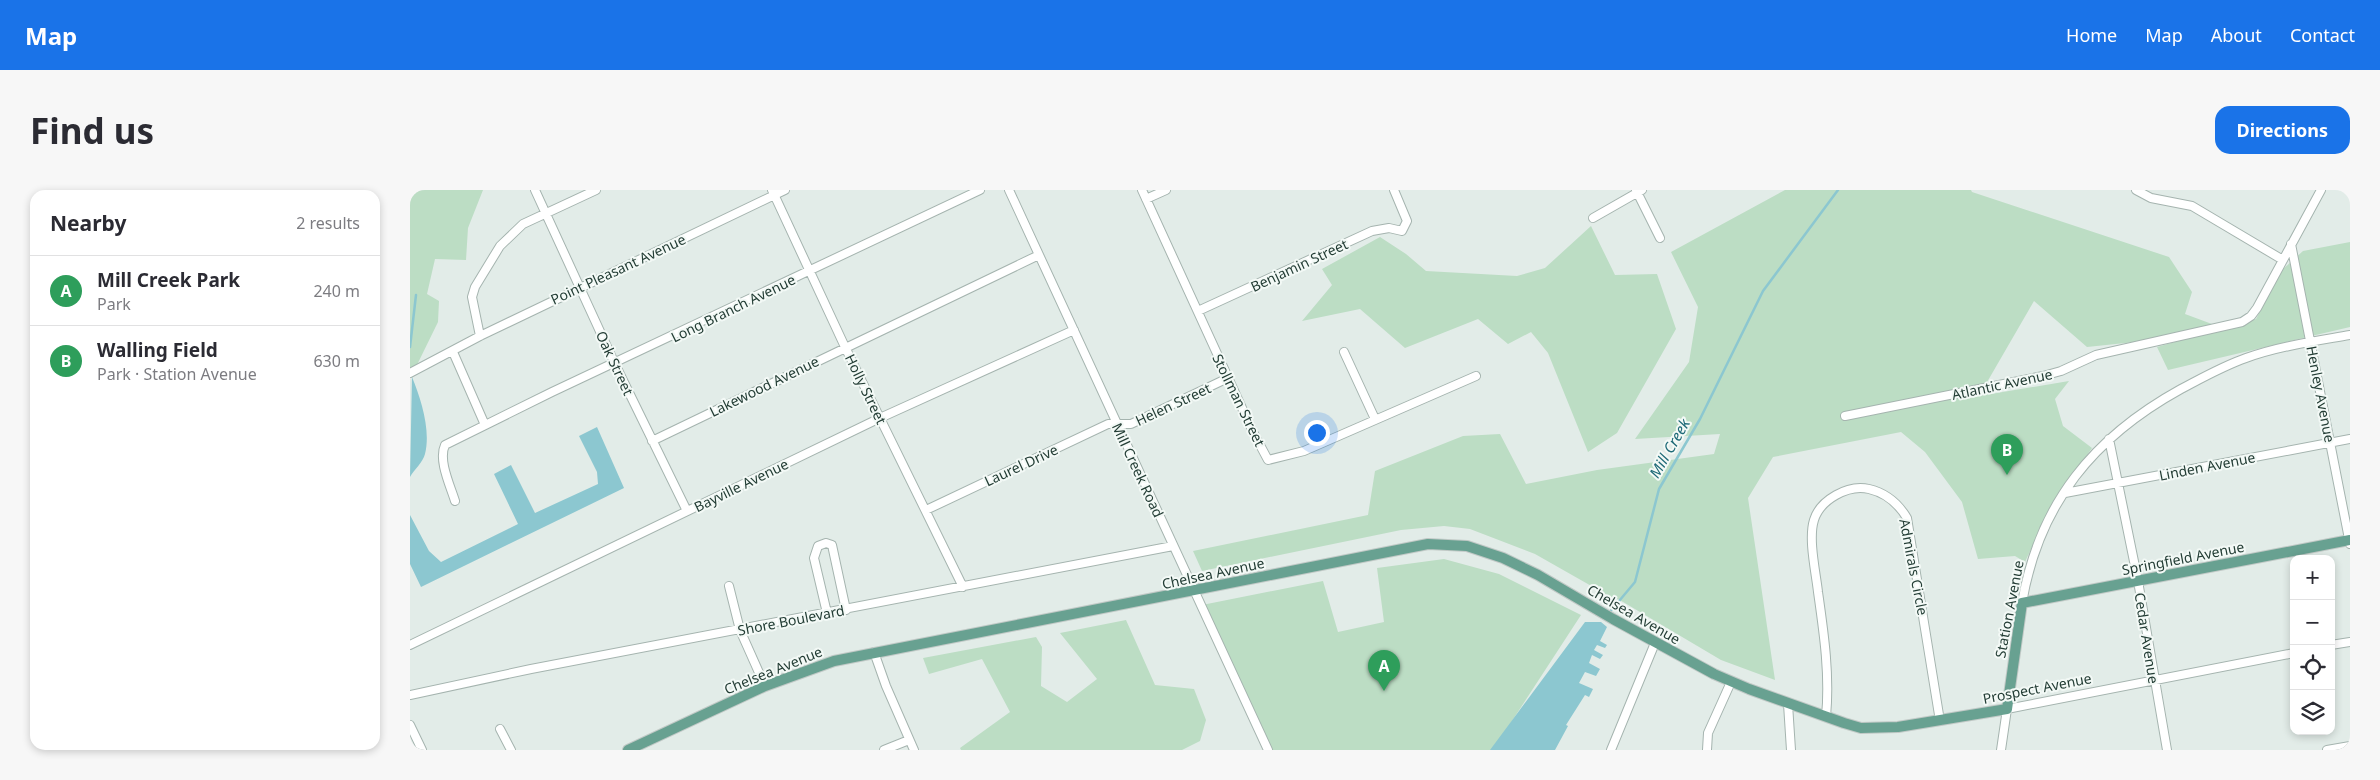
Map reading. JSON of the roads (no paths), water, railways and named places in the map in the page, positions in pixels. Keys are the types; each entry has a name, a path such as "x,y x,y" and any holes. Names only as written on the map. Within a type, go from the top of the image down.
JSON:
{"main road":[{"name":"Springfield Avenue","path":"2022,603 2350,541"},
{"name":"Chelsea Avenue","path":"628,750 765,686 826,663 1428,544 1448,544 1484,551 1522,566 1655,643 1731,682 1788,704"},
{"name":"Station Avenue","path":"2007,709 2022,603"},
{"name":"Prospect Avenue","path":"1788,704 1861,728 1898,727 2007,709"}],"street":[{"name":"Oak Street","path":"535,190 615,364 687,511"},
{"path":"480,336 472,305 475,287 500,246 513,231 596,190"},
{"name":"Point Pleasant Avenue","path":"410,373 580,287 774,193 785,190"},
{"name":"Long Branch Avenue","path":"455,501 443,451 445,445 980,190"},
{"name":"Mill Creek Road","path":"1009,190 1268,750"},
{"name":"Stollman Street","path":"1142,190 1228,378 1268,460 1304,452 1476,376"},
{"path":"1146,199 1166,190"},
{"name":"Benjamin Street","path":"1198,311 1372,231 1389,228 1402,231 1408,221 1394,190"},
{"path":"2136,190 2150,198 2192,206 2283,260"},
{"name":"Atlantic Avenue","path":"1845,416 2043,376 2061,371 2096,355 2227,327 2252,316 2321,190"},
{"path":"1593,218 1638,191 1660,238"},
{"name":"Holly Street","path":"774,193 880,418 963,587"},
{"name":"Henley Avenue","path":"2291,244 2350,541"},
{"name":"Lakewood Avenue","path":"652,441 1039,255"},
{"name":"Bayville Avenue","path":"410,645 880,418 1074,330"},
{"name":"Station Avenue","path":"2022,603 2030,562 2039,537 2065,493 2084,466 2109,439 2152,405 2212,372 2247,358 2310,342 2350,335"},
{"path":"453,352 485,425"},
{"path":"1344,352 1375,420"},
{"name":"Helen Street","path":"1117,426 1131,424 1228,378"},
{"name":"Laurel Drive","path":"926,510 1108,424 1117,426"},
{"name":"Cedar Avenue","path":"2109,439 2138,581 2167,750"},
{"name":"Linden Avenue","path":"2065,493 2350,439"},
{"name":"Admirals Circle","path":"1826,717 1828,689 1826,651 1814,563 1812,528 1814,519 1829,499 1845,491 1866,488 1890,498 1907,518 1940,721"},
{"path":"827,613 814,558 818,546 826,543 832,545 846,610"},
{"name":"Shore Boulevard","path":"410,695 530,669 1173,546"},
{"path":"729,586 740,630 765,686"},
{"path":"2335,644 2350,642"},
{"path":"1611,750 1655,643"},
{"path":"874,652 886,686 914,750"},
{"name":"Prospect Avenue","path":"2007,709 2290,653"},
{"path":"1707,750 1708,733 1731,682"},
{"path":"1788,704 1791,750"},
{"name":"Station Avenue","path":"2001,750 2007,709"},
{"path":"410,726 422,750"},
{"path":"500,729 511,750"},
{"path":"884,750 909,740"},
{"path":"2327,750 2350,746"}],"water":[{"path":"412,377 422,405 427,445 424,457 410,477"},
{"path":"597,427 624,488 421,587 410,564 410,515 429,551 441,562 518,524 494,474 511,465 535,513 598,484 597,472 579,436"},
{"path":"1585,622 1601,622 1607,627 1600,641 1607,645 1605,648 1597,645 1594,650 1603,655 1600,659 1592,655 1589,663 1600,669 1596,676 1585,672 1579,683 1593,689 1589,697 1585,695 1566,725 1568,726 1555,750 1490,750"}],"waterway":[{"name":"Mill Creek","path":"1609,613 1635,582 1659,489 1700,419 1763,291 1838,190"},
{"path":"410,347 416,295"}],"place":[{"name":"Walling Field","path":"2007,475"},
{"name":"Mill Creek Park","path":"1384,691"}]}
